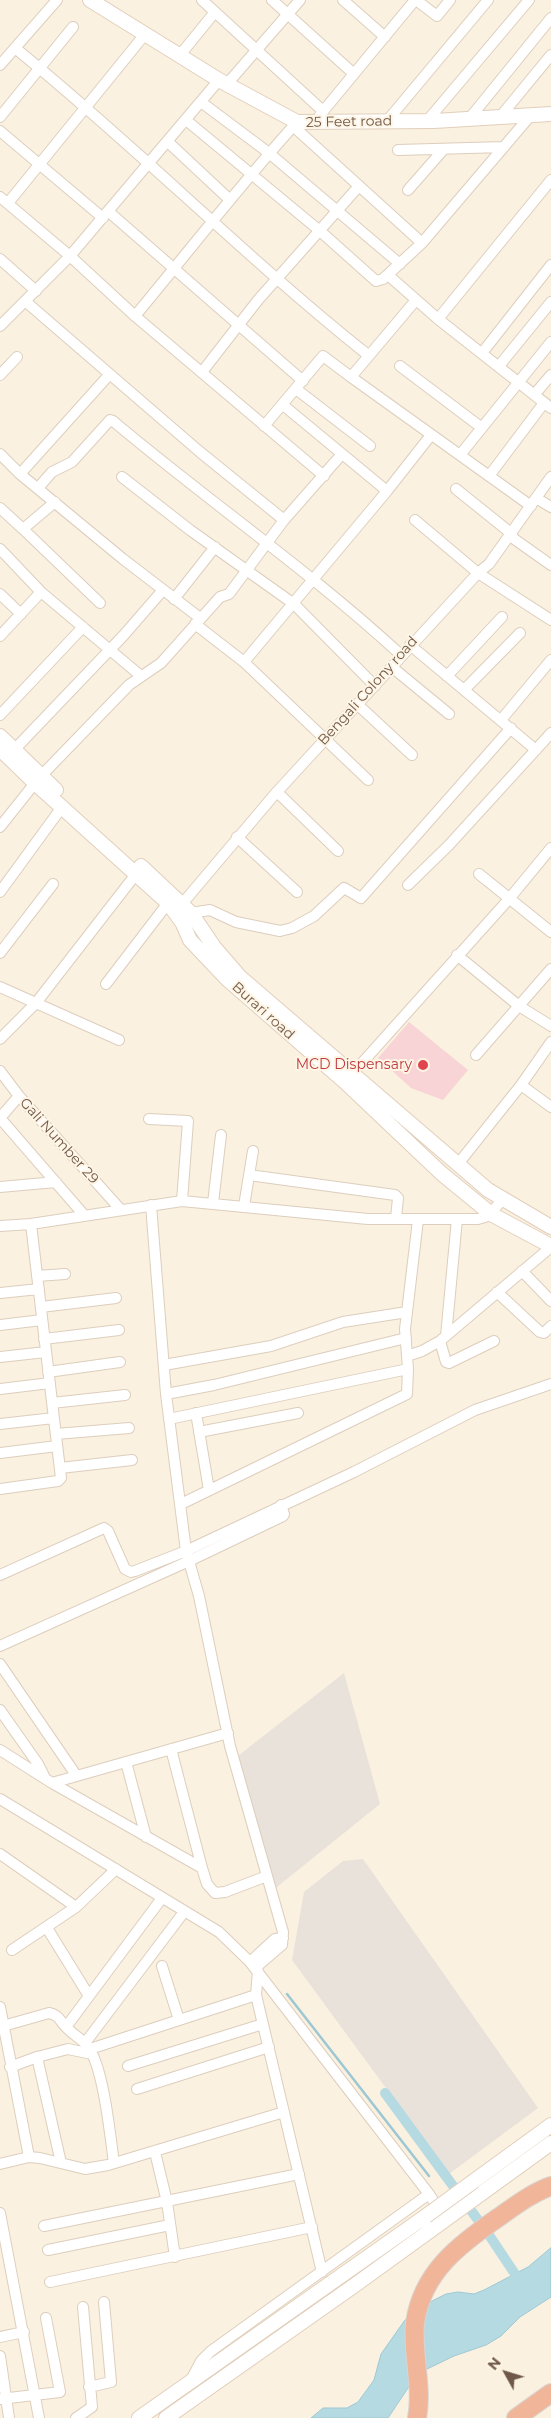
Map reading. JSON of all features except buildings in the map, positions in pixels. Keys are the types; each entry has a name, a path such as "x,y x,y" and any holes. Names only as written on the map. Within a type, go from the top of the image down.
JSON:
{"highway":[{"path":"417,2418 420,2402 415,2323 427,2286 445,2259 465,2240 524,2199 551,2186"},
{"path":"516,2418 551,2393"}],"main road":[{"name":"25 Feet road","path":"90,0 295,124 319,117 427,121 551,114"},
{"name":"Burari road","path":"0,736 5,753 38,779 180,907 240,978 488,1190 551,1227"},
{"name":"Burari road","path":"38,779 62,807 136,874 180,907 182,922 190,940 227,978 345,1082 441,1173 491,1214 551,1247"},
{"path":"386,1121 396,1110"},
{"path":"139,2418 426,2216 551,2125"},
{"path":"166,2418 551,2143"}],"street":[{"path":"0,65 57,0"},
{"path":"202,0 319,117 416,0 437,16 450,0"},
{"path":"272,0 354,74"},
{"path":"0,326 70,256 201,102 256,52 300,0"},
{"path":"342,0 384,37"},
{"path":"387,121 488,0"},
{"path":"427,121 528,0"},
{"path":"180,55 215,12"},
{"path":"469,119 551,18"},
{"path":"0,117 73,27"},
{"path":"146,33 40,164 4,200 70,256 135,316 324,476"},
{"path":"15,48 86,107 212,221 368,355"},
{"path":"500,117 551,55"},
{"path":"201,102 269,154 400,264"},
{"path":"186,120 320,231 373,280 379,281 422,243 531,115"},
{"path":"135,316 175,269 250,174 295,124 422,243"},
{"path":"0,130 40,164 175,269 238,325 300,385 370,446"},
{"path":"168,142 230,200"},
{"path":"398,150 504,148"},
{"path":"408,190 444,149"},
{"path":"438,319 551,180"},
{"path":"202,372 238,325 359,186"},
{"path":"0,259 36,291"},
{"path":"482,353 551,265"},
{"path":"388,275 438,319 547,406 488,476"},
{"path":"351,377 416,300"},
{"path":"25,301 200,452 284,520"},
{"path":"499,366 551,302"},
{"path":"460,456 551,342"},
{"path":"264,426 323,356 488,476 534,502 551,506"},
{"path":"0,375 17,357"},
{"path":"400,366 482,428"},
{"path":"20,474 109,375"},
{"path":"534,395 551,375"},
{"path":"283,405 387,491"},
{"path":"38,488 52,472 72,462 111,420 357,614 402,655"},
{"path":"244,662 314,580 431,435"},
{"path":"0,454 20,474 174,599 288,701 368,780"},
{"path":"0,827 38,779 129,685 161,663 222,595 229,594 284,520 342,454"},
{"path":"122,476 294,604 375,686"},
{"name":"Bengali Colony road","path":"106,984 180,907 277,792 357,704 393,668 410,645 478,573 489,564 551,477"},
{"path":"456,489 511,535 551,565"},
{"path":"23,529 55,502"},
{"path":"0,508 100,602"},
{"path":"415,520 478,573 551,620"},
{"path":"174,599 215,547"},
{"path":"0,549 42,592 141,676"},
{"path":"5,753 109,649 163,590"},
{"path":"0,636 42,592"},
{"path":"0,594 21,614"},
{"path":"447,676 502,617"},
{"path":"0,715 83,627"},
{"path":"464,690 520,633"},
{"path":"410,645 536,750"},
{"path":"501,720 551,660"},
{"path":"393,668 449,714"},
{"path":"357,704 412,755"},
{"path":"180,907 210,910 236,922 280,931 304,923 325,908 344,888 361,898 511,728"},
{"path":"408,886 449,845 551,733"},
{"path":"277,792 338,851"},
{"path":"0,892 62,807"},
{"path":"238,837 297,892"},
{"path":"353,1073 509,899 551,848"},
{"path":"0,1039 36,1003 136,874"},
{"path":"479,874 551,932"},
{"path":"0,954 53,884"},
{"path":"457,955 519,1006 551,1026"},
{"path":"476,1055 551,969"},
{"path":"0,987 119,1040"},
{"path":"458,1164 521,1085 551,1042"},
{"name":"Gali Number 29","path":"1,1074 121,1210"},
{"path":"521,1085 551,1106"},
{"path":"19,1096 0,1118 84,1216"},
{"path":"149,1119 188,1121 182,1201"},
{"path":"213,1203 221,1135"},
{"path":"244,1206 253,1151"},
{"path":"249,1175 395,1195 398,1198 396,1218"},
{"path":"0,1187 56,1182"},
{"path":"0,1226 31,1224 151,1204 182,1201 368,1219 478,1219 491,1214 502,1199"},
{"path":"151,1204 168,1419 188,1556 228,1733 267,1876 280,1941 255,1965 256,1995 322,2272"},
{"path":"458,1219 443,1338 446,1362 448,1363 494,1341"},
{"path":"181,1504 405,1395 408,1390 407,1312 418,1220"},
{"path":"0,1489 58,1481 61,1478 31,1224"},
{"path":"407,1356 422,1351 443,1338 551,1247"},
{"path":"522,1272 551,1301"},
{"path":"37,1276 65,1274"},
{"path":"0,1293 38,1289"},
{"path":"498,1292 540,1332 544,1333 551,1326"},
{"path":"40,1307 116,1298"},
{"path":"164,1365 271,1346 343,1322 407,1312"},
{"path":"0,1325 42,1320"},
{"path":"44,1339 119,1330"},
{"path":"166,1394 214,1385 406,1338"},
{"path":"0,1357 46,1352"},
{"path":"48,1372 120,1362"},
{"path":"168,1419 408,1369"},
{"path":"0,1390 50,1383"},
{"path":"0,1646 188,1556 475,1410 551,1384"},
{"path":"52,1403 124,1395"},
{"path":"199,1432 298,1413"},
{"path":"196,1414 209,1490"},
{"path":"0,1424 54,1418"},
{"path":"56,1434 129,1428"},
{"path":"0,1453 57,1446"},
{"path":"60,1468 132,1460"},
{"path":"0,1575 102,1528 108,1531 125,1569 131,1572 188,1556"},
{"path":"0,1664 61,1750 76,1775"},
{"path":"0,1710 48,1780"},
{"path":"48,1780 126,1762 228,1733"},
{"path":"171,1749 207,1884 215,1893 225,1892 267,1876"},
{"path":"0,1750 48,1780 202,1868"},
{"path":"126,1762 146,1837"},
{"path":"0,1799 184,1912 220,1932 255,1965 430,2194 440,2213 424,2234"},
{"path":"0,1854 76,1907"},
{"path":"12,1950 76,1907 116,1869"},
{"path":"66,2028 162,1898"},
{"path":"89,2049 184,1912"},
{"path":"47,1928 89,1996"},
{"path":"162,1966 179,2020"},
{"path":"10,2067 37,2056 74,2048 89,2049 256,1995"},
{"path":"0,2007 10,2067 29,2157"},
{"path":"3,2026 49,2013 58,2017 66,2028 89,2049 105,2099 114,2163"},
{"path":"128,2066 263,2024"},
{"path":"137,2089 269,2047"},
{"path":"37,2056 61,2163"},
{"path":"0,2164 29,2157 85,2169 155,2152 284,2112"},
{"path":"155,2152 167,2202 175,2257"},
{"path":"44,2226 299,2174"},
{"path":"190,2382 201,2361 211,2351 430,2194"},
{"path":"0,2213 39,2418"},
{"path":"48,2250 170,2225"},
{"path":"50,2282 312,2227"},
{"path":"89,2387 111,2382 104,2302"},
{"path":"76,2418 92,2407 82,2307"},
{"path":"3,2399 60,2392 46,2318"},
{"path":"0,2337 24,2332"},
{"path":"0,2356 3,2399 10,2418"}],"shaded area":[{"name":"MCD Dispensary","path":"409,1022 468,1070 443,1100 411,1088 378,1058"},
{"path":"344,1673 380,1804 272,1891 234,1759"},
{"path":"363,1859 538,2108 449,2174 292,1960 304,1892 343,1861"}],"water":[{"path":"551,2248 551,2297 520,2317 501,2336 486,2345 454,2356 427,2369 408,2388 388,2418 311,2418 323,2408 347,2408 358,2402 374,2380 381,2354 405,2320 428,2303 446,2294 458,2292 474,2294 484,2290 528,2267"}],"waterway":[{"path":"287,1994 429,2176"},
{"path":"385,2093 489,2235 521,2283"}],"place":[{"name":"MCD Dispensary","path":"423,1065"}]}
